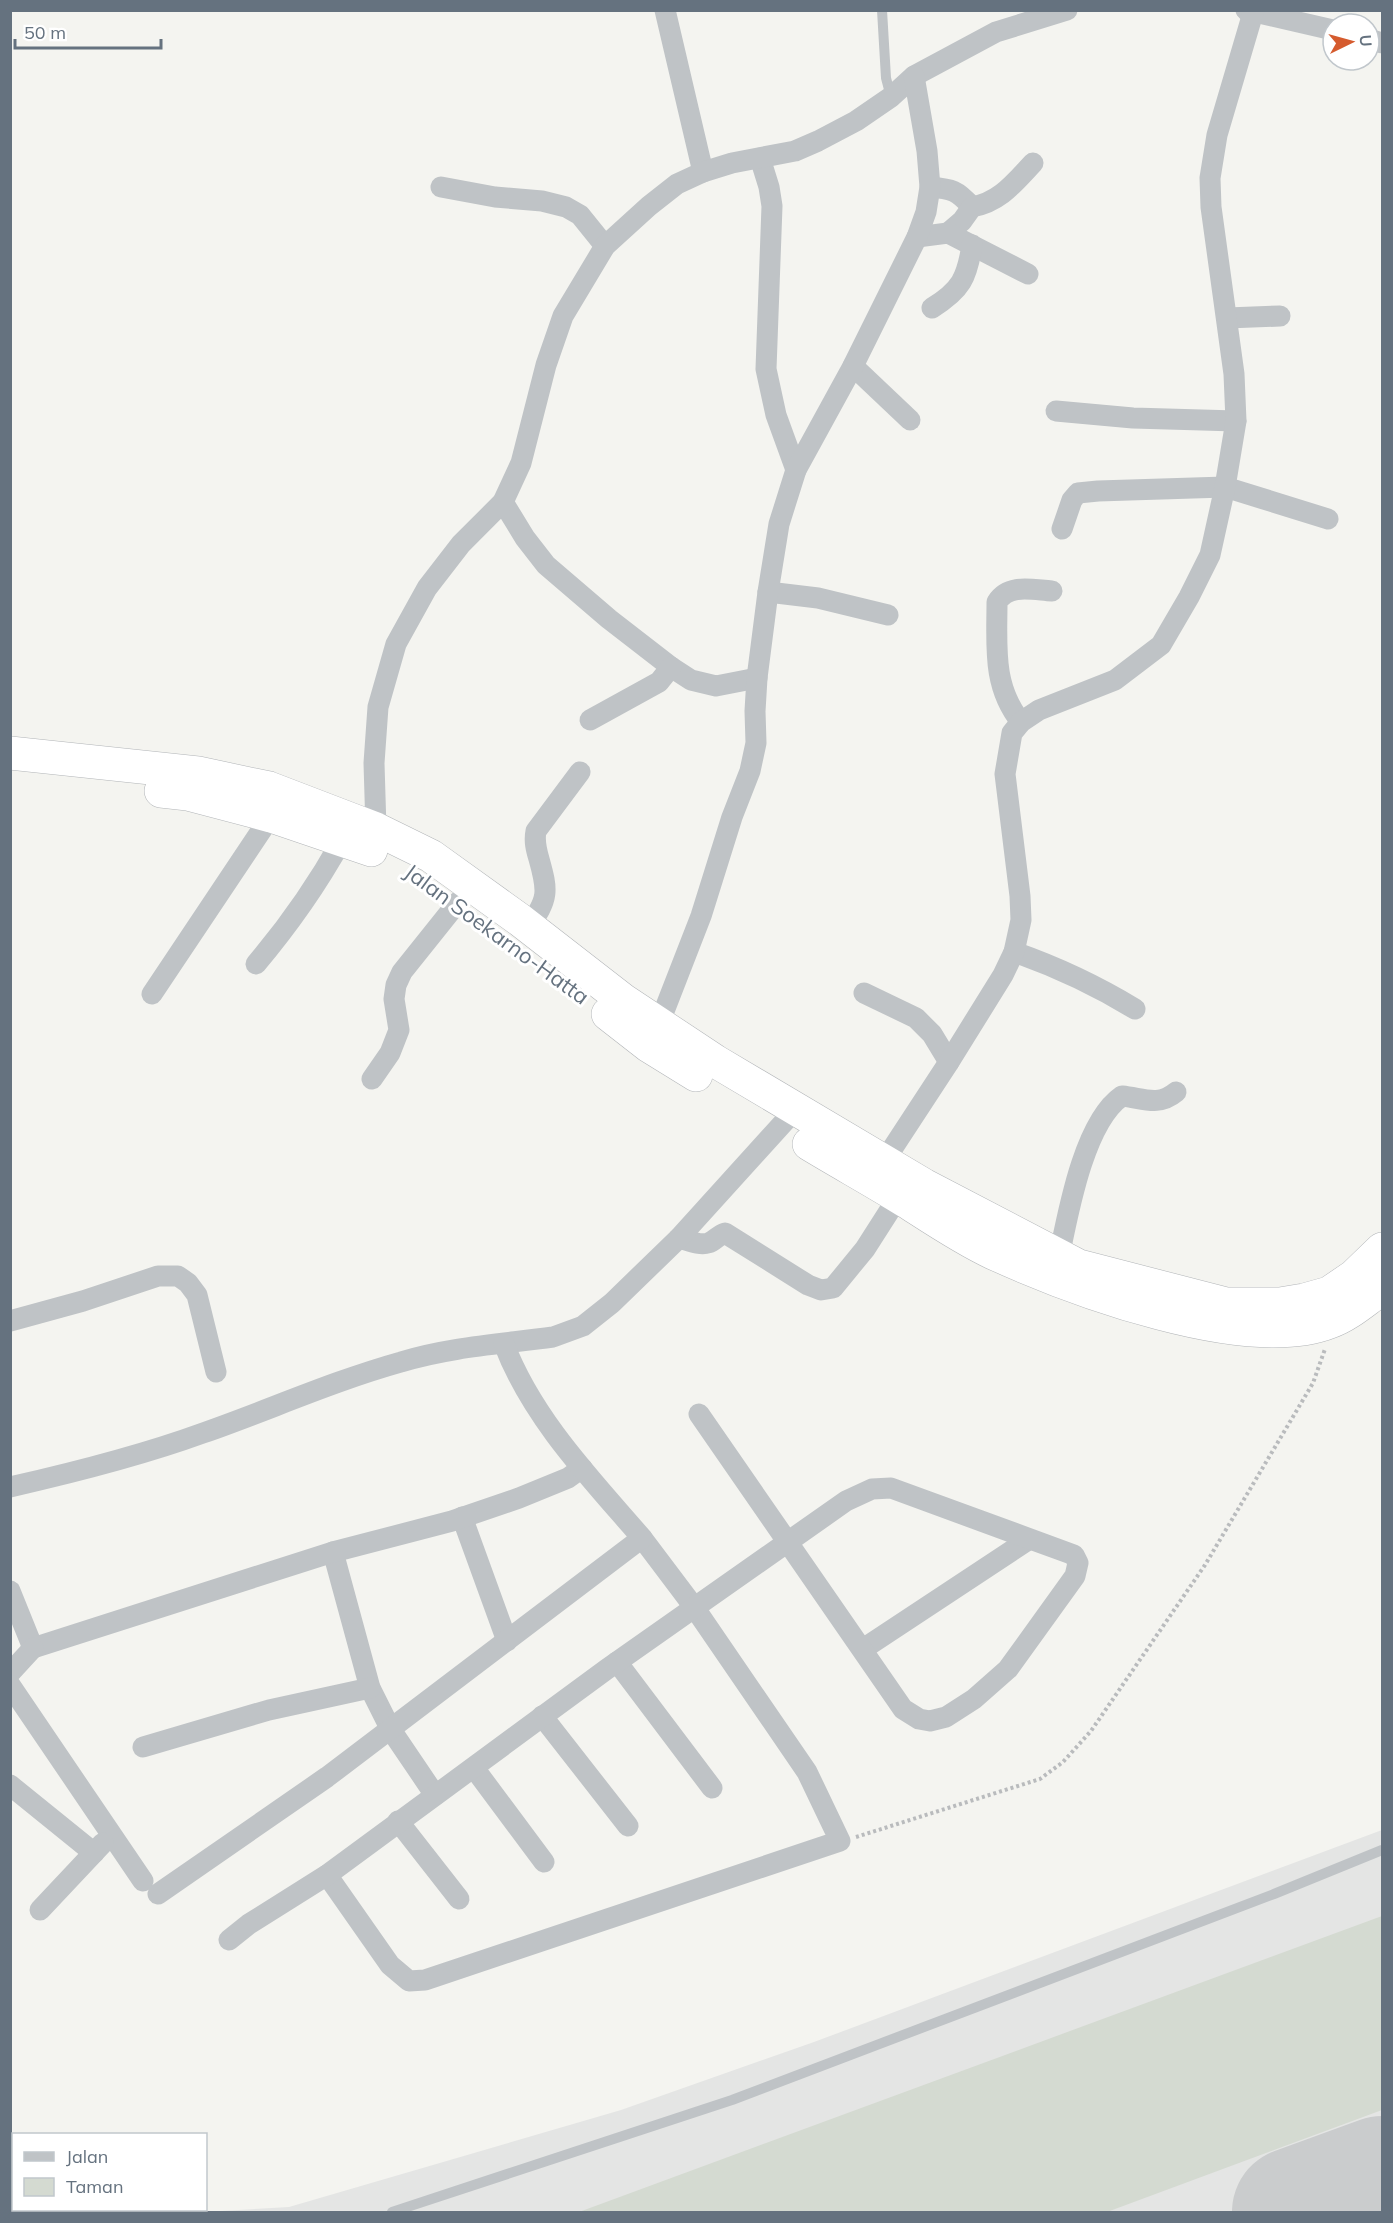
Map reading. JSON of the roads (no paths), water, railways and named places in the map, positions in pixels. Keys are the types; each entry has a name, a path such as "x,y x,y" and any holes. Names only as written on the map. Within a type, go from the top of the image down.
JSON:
{"highway":[{"path":"10,753 198,773 269,788 376,829 431,856 623,1000 715,1062 788,1119"},
{"name":"Jalan Soekarno-Hatta","path":"10,775 188,794 270,816 388,858 458,902 649,1046 788,1119 891,1179"},
{"path":"891,1179 1079,1266 1226,1304 1280,1304 1329,1293 1354,1276 1383,1249"},
{"path":"891,1179 992,1252 1077,1287 1149,1310 1228,1328 1260,1331 1289,1330 1331,1322 1383,1287"}],"street":[{"path":"664,10 702,172"},
{"path":"376,829 374,763 378,707 396,644 427,588 462,544 503,502 521,463 546,365 563,316 605,246 677,184 702,172 795,150 818,141 856,121 891,97 914,76 996,32 1068,10"},
{"path":"679,1238 699,1244 708,1244 725,1233 808,1285 821,1290 833,1288 865,1248 891,1179 950,1062 1003,975 1014,952 1021,920 1020,896 1005,774 1012,733 1021,722 1039,710 1115,680 1161,645 1210,555 1236,421 1234,374 1211,207 1210,178 1217,135 1249,12 1321,27"},
{"path":"659,1024 701,916 732,817 750,771 756,743 755,711 768,592 779,524 796,470 853,366 917,237 926,212 930,187 927,151 914,76"},
{"path":"760,158 772,206 766,369 776,415 796,470"},
{"path":"917,237 948,233 962,221 972,207 987,204 1001,195 1033,163"},
{"path":"441,187 495,197 542,201 566,207 580,215 605,246"},
{"path":"930,187 950,189 960,194 972,207"},
{"path":"948,233 1028,274"},
{"path":"932,308 949,297 959,285 969,269 972,245"},
{"path":"1227,318 1280,316"},
{"path":"853,366 910,420"},
{"path":"1056,411 1133,418 1236,421"},
{"path":"1062,529 1072,500 1078,493 1225,487 1328,519"},
{"path":"503,502 525,538 546,565 609,619 671,667 691,680 716,686 758,678"},
{"path":"1021,722 1010,708 1000,683 997,602 1008,591 1019,589 1052,591"},
{"path":"768,592 818,598 888,615"},
{"path":"590,720 659,682 671,667"},
{"path":"528,927 539,913 547,886 534,841 536,831 580,772"},
{"path":"153,994 270,816"},
{"path":"256,964 282,934 321,879 342,840"},
{"path":"372,1079 390,1053 399,1030 394,999 396,985 402,972 458,902"},
{"path":"1014,952 1047,964 1103,990 1135,1009"},
{"path":"864,993 916,1018 932,1034 950,1062"},
{"path":"1059,1257 1079,1173 1102,1116 1122,1096 1157,1101 1166,1100 1176,1092"},
{"path":"10,1487 128,1458 400,1362 444,1351 553,1337 572,1332 612,1303 679,1238 788,1119"},
{"path":"10,1321 83,1301 158,1276 178,1276 188,1283 197,1295 216,1372"},
{"path":"327,1875 390,1965 409,1982 425,1980 840,1841 807,1772 694,1607 642,1538 582,1468 532,1401 512,1365 504,1344"},
{"path":"229,1940 249,1924 327,1875 694,1607 789,1543 846,1502 873,1489 891,1488 1074,1555 1078,1563 1075,1576 1008,1669 974,1699 946,1716 930,1721 919,1719 903,1709 863,1649 789,1543 699,1414"},
{"path":"10,1673 33,1648 333,1552 462,1517 519,1498 568,1478 582,1468"},
{"path":"462,1517 507,1641"},
{"path":"10,1685 151,1887 327,1777 642,1538"},
{"path":"863,1649 1028,1540"},
{"path":"333,1552 370,1688 391,1730 435,1795"},
{"path":"10,1591 33,1648"},
{"path":"617,1662 712,1788"},
{"path":"143,1747 269,1710 370,1688"},
{"path":"542,1716 628,1826"},
{"path":"474,1768 544,1862"},
{"path":"10,1785 94,1853"},
{"path":"398,1821 459,1899"},
{"path":"40,1910 112,1834"}],"lane":[{"path":"882,10 886,78 891,97"},
{"path":"392,2212 732,2100 1274,1894 1383,1850"}]}
